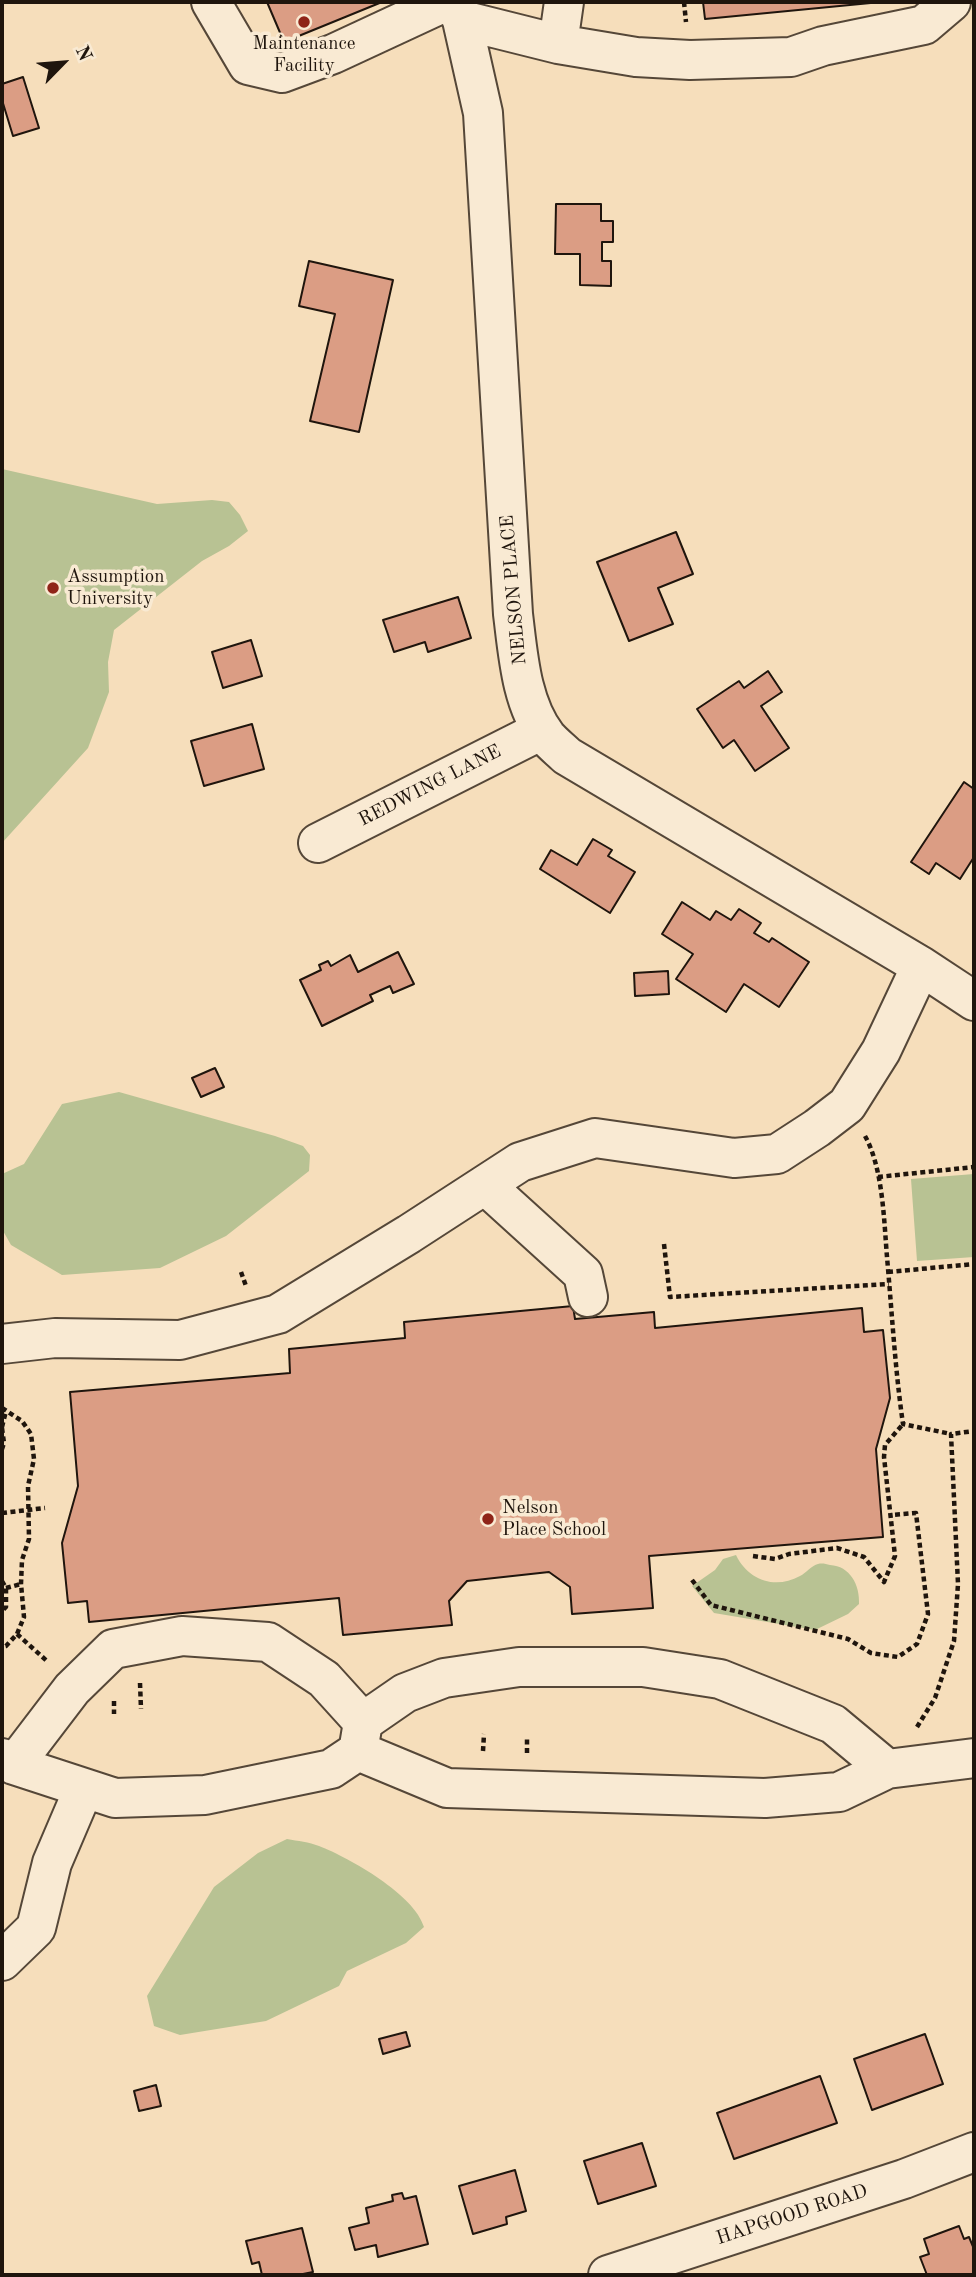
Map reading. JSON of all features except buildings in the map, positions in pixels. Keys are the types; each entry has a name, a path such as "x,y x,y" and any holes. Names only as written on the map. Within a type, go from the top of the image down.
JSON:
{"street":[{"path":"211,2 248,65 282,73 454,8 558,44 636,57 690,60 791,57 823,46 925,25 951,2"},
{"path":"558,44 565,2"},
{"name":"NELSON PLACE","path":"454,8 483,113 513,614 525,686 542,730 567,756 921,966 974,1001"},
{"name":"REDWING LANE","path":"318,843 542,730"},
{"path":"2,1344 55,1338 180,1340 278,1314 520,1162 595,1139 734,1158 777,1154 847,1105 881,1051 921,966"},
{"path":"485,1185 583,1274 588,1297"},
{"path":"887,1769 833,1724 720,1679 643,1667 519,1667 444,1678 405,1693 361,1736 331,1769 205,1795 115,1798 8,1762 72,1689 113,1649 183,1636 268,1642 324,1679 361,1736 447,1787 765,1798 839,1792 887,1769 974,1758"},
{"path":"2,1961 36,1928 52,1863 84,1788"},
{"name":"HAPGOOD ROAD","path":"608,2275 904,2179 974,2152"}],"path":[{"path":"753,1556 775,1559 789,1554 837,1548 864,1557 884,1582 895,1556 884,1445 902,1424 883,1202 870,1145 847,1105"},
{"path":"878,1177 974,1167"},
{"path":"664,1244 670,1297 889,1284"},
{"path":"888,1272 974,1264"},
{"path":"2,1448 4,1409 22,1421 31,1434 34,1459 27,1486 29,1539 22,1560 24,1617 17,1634 2,1647"},
{"path":"902,1424 951,1434 974,1431"},
{"path":"911,1736 935,1698 954,1642 958,1584 951,1434"},
{"path":"2,1513 44,1508"},
{"path":"692,1580 710,1605 848,1639 871,1653 898,1657 917,1644 928,1614 916,1514 891,1515"},
{"path":"2,1581 6,1588 6,1607 2,1611"},
{"path":"6,1588 21,1584"},
{"path":"17,1634 51,1665"},
{"path":"140,1675 141,1709"}],"green space":[{"path":"2,469 157,504 212,500 229,502 248,531 229,546 202,561 114,630 108,662 109,692 88,748 2,843"},
{"path":"119,1092 303,1146 310,1155 309,1171 226,1236 160,1268 62,1275 11,1245 2,1229 2,1174 24,1164 62,1104"},
{"path":"974,1174 974,1257 917,1261 911,1179"},
{"path":"736,1555 748,1571 772,1582 791,1580 818,1564 837,1566 848,1573 856,1584 859,1604 848,1614 815,1630 714,1613 692,1586 715,1570 723,1559"},
{"path":"287,1839 319,1846 363,1868 395,1890 418,1915 424,1927 406,1943 347,1971 339,1986 266,2021 180,2035 154,2026 147,1996 214,1887 258,1853"}],"place":[{"name":"Maintenance Facility","path":"304,22"},
{"name":"Assumption University","path":"53,588"},
{"name":"Nelson Place School","path":"488,1519"}]}
